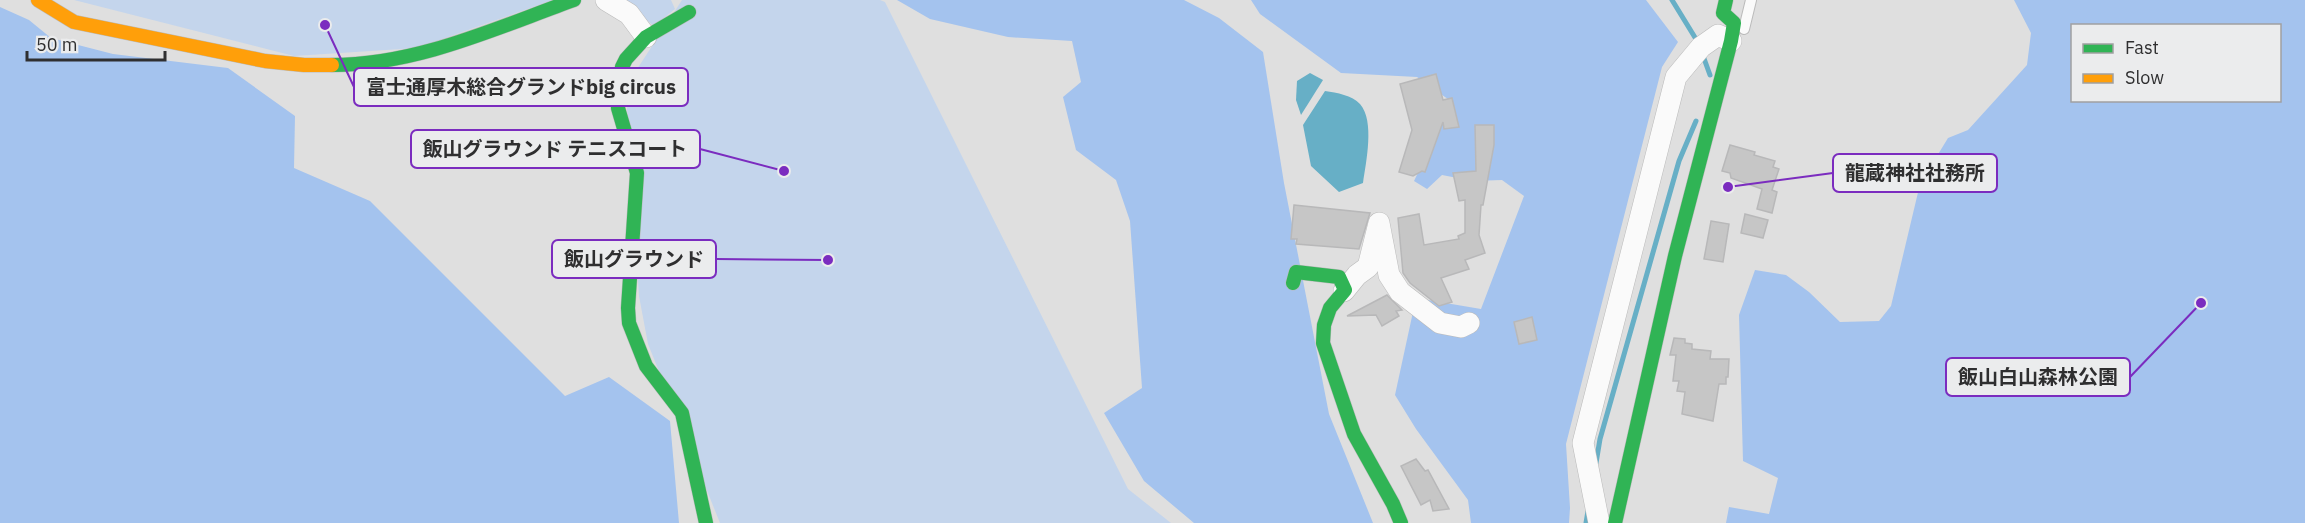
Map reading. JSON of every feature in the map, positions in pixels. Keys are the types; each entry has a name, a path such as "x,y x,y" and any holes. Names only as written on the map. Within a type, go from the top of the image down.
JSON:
{"street":[{"path":"38,0 74,22 265,61 304,65 344,65 399,59 443,47 545,5 574,0"},
{"path":"606,0 629,14 646,37"},
{"path":"1615,523 1675,256 1731,41 1734,23 1723,13 1726,0"},
{"path":"689,12 646,37 626,59 622,67 618,108 637,174 628,316 646,366 682,413 706,523"},
{"path":"1599,523 1583,443 1676,77 1701,47 1718,35 1731,41"},
{"path":"1401,523 1354,434 1323,343 1324,325 1330,308 1357,275 1368,267 1379,223 1389,275 1400,292 1440,323 1461,327 1469,323"},
{"path":"1293,283 1296,272 1339,277 1344,291"}],"lane":[{"path":"1720,78 1730,74 1740,49 1750,0"}],"shaded area":[{"path":"74,0 553,0 417,48 294,56"},
{"path":"621,0 671,0 675,9 654,26"},
{"path":"682,0 880,0 885,2 1128,489 1171,523 720,523 648,344 639,296 627,109 628,83"},
{"path":"897,0 1184,0 1219,18 1263,52 1284,183 1329,414 1373,523 1194,523 1144,481 1104,413 1142,388 1130,221 1116,180 1076,150 1063,97 1081,82 1072,41 1008,37 930,19"},
{"path":"1251,0 1646,0 1678,42 1662,67 1566,444 1569,523 1471,523 1468,500 1416,429 1395,395 1416,298 1481,309 1524,196 1502,180 1473,181 1442,175 1427,189 1414,181 1452,102 1417,77 1341,73 1260,14"},
{"path":"2014,0 2305,0 2305,523 1726,523 1729,507 1769,514 1778,478 1743,461 1739,315 1755,270 1786,275 1809,292 1840,322 1879,321 1891,306 1920,184 1948,138 1968,130 2027,65 2031,33"},
{"path":"0,7 29,20 51,38 113,54 228,68 295,116 294,168 370,201 565,396 609,377 670,421 679,523 0,523"},
{"path":"1310,73 1323,80 1301,115 1296,100 1297,81"},
{"path":"1325,91 1353,98 1365,111 1367,121 1368,142 1363,183 1339,192 1311,166 1303,125"}],"building":[{"path":"1436,74 1443,100 1452,98 1459,127 1444,129 1443,122 1425,172 1422,171 1413,176 1399,172 1412,130 1400,84"},
{"path":"1475,125 1494,125 1494,145 1483,205 1481,205 1479,235 1485,253 1465,260 1469,269 1441,278 1452,302 1439,306 1410,283 1403,273 1398,218 1419,214 1424,245 1459,239 1458,236 1465,233 1465,200 1459,201 1453,173 1476,171"},
{"path":"1730,145 1775,161 1773,167 1779,169 1772,190 1777,192 1772,213 1757,209 1762,189 1731,178 1730,173 1722,171"},
{"path":"1294,205 1370,213 1359,249 1296,244 1297,239 1291,239"},
{"path":"1745,214 1768,220 1763,238 1741,233"},
{"path":"1711,221 1729,224 1723,262 1704,259"},
{"path":"1387,295 1402,310 1396,311 1399,316 1382,326 1376,315 1347,316"},
{"path":"1532,317 1537,340 1519,344 1514,322"},
{"path":"1674,338 1685,339 1685,343 1692,344 1692,349 1711,351 1710,359 1729,359 1728,377 1726,377 1726,384 1719,384 1713,421 1682,414 1685,392 1677,391 1679,381 1673,381 1676,355 1670,355"},
{"path":"1416,459 1425,471 1428,470 1449,509 1433,511 1430,500 1421,505 1401,466"}],"waterway":[{"path":"1672,0 1699,44"},
{"path":"1702,53 1710,75"},
{"path":"1596,463 1600,439 1679,161 1696,121"},
{"path":"1586,523 1588,511"}],"traffic: fast":[{"path":"332,65 395,59 425,52 486,33 574,0"},
{"path":"1615,523 1675,256 1731,41 1734,23 1723,13 1726,0"},
{"path":"689,12 646,37 626,59 622,67 618,108 637,173 629,323 646,366 682,413 706,523"},
{"path":"1293,283 1296,272 1339,277 1345,290 1330,308 1324,325 1323,343 1354,434 1401,523"}],"traffic: slow":[{"path":"38,0 74,22 265,61 332,65"}],"place":[{"name":"富士通厚木総合グランドbig circus","path":"325,25"},
{"name":"飯山グラウンド テニスコート","path":"784,171"},
{"name":"龍蔵神社社務所","path":"1728,187"},
{"name":"飯山グラウンド","path":"828,260"},
{"name":"飯山白山森林公園","path":"2201,303"}]}
